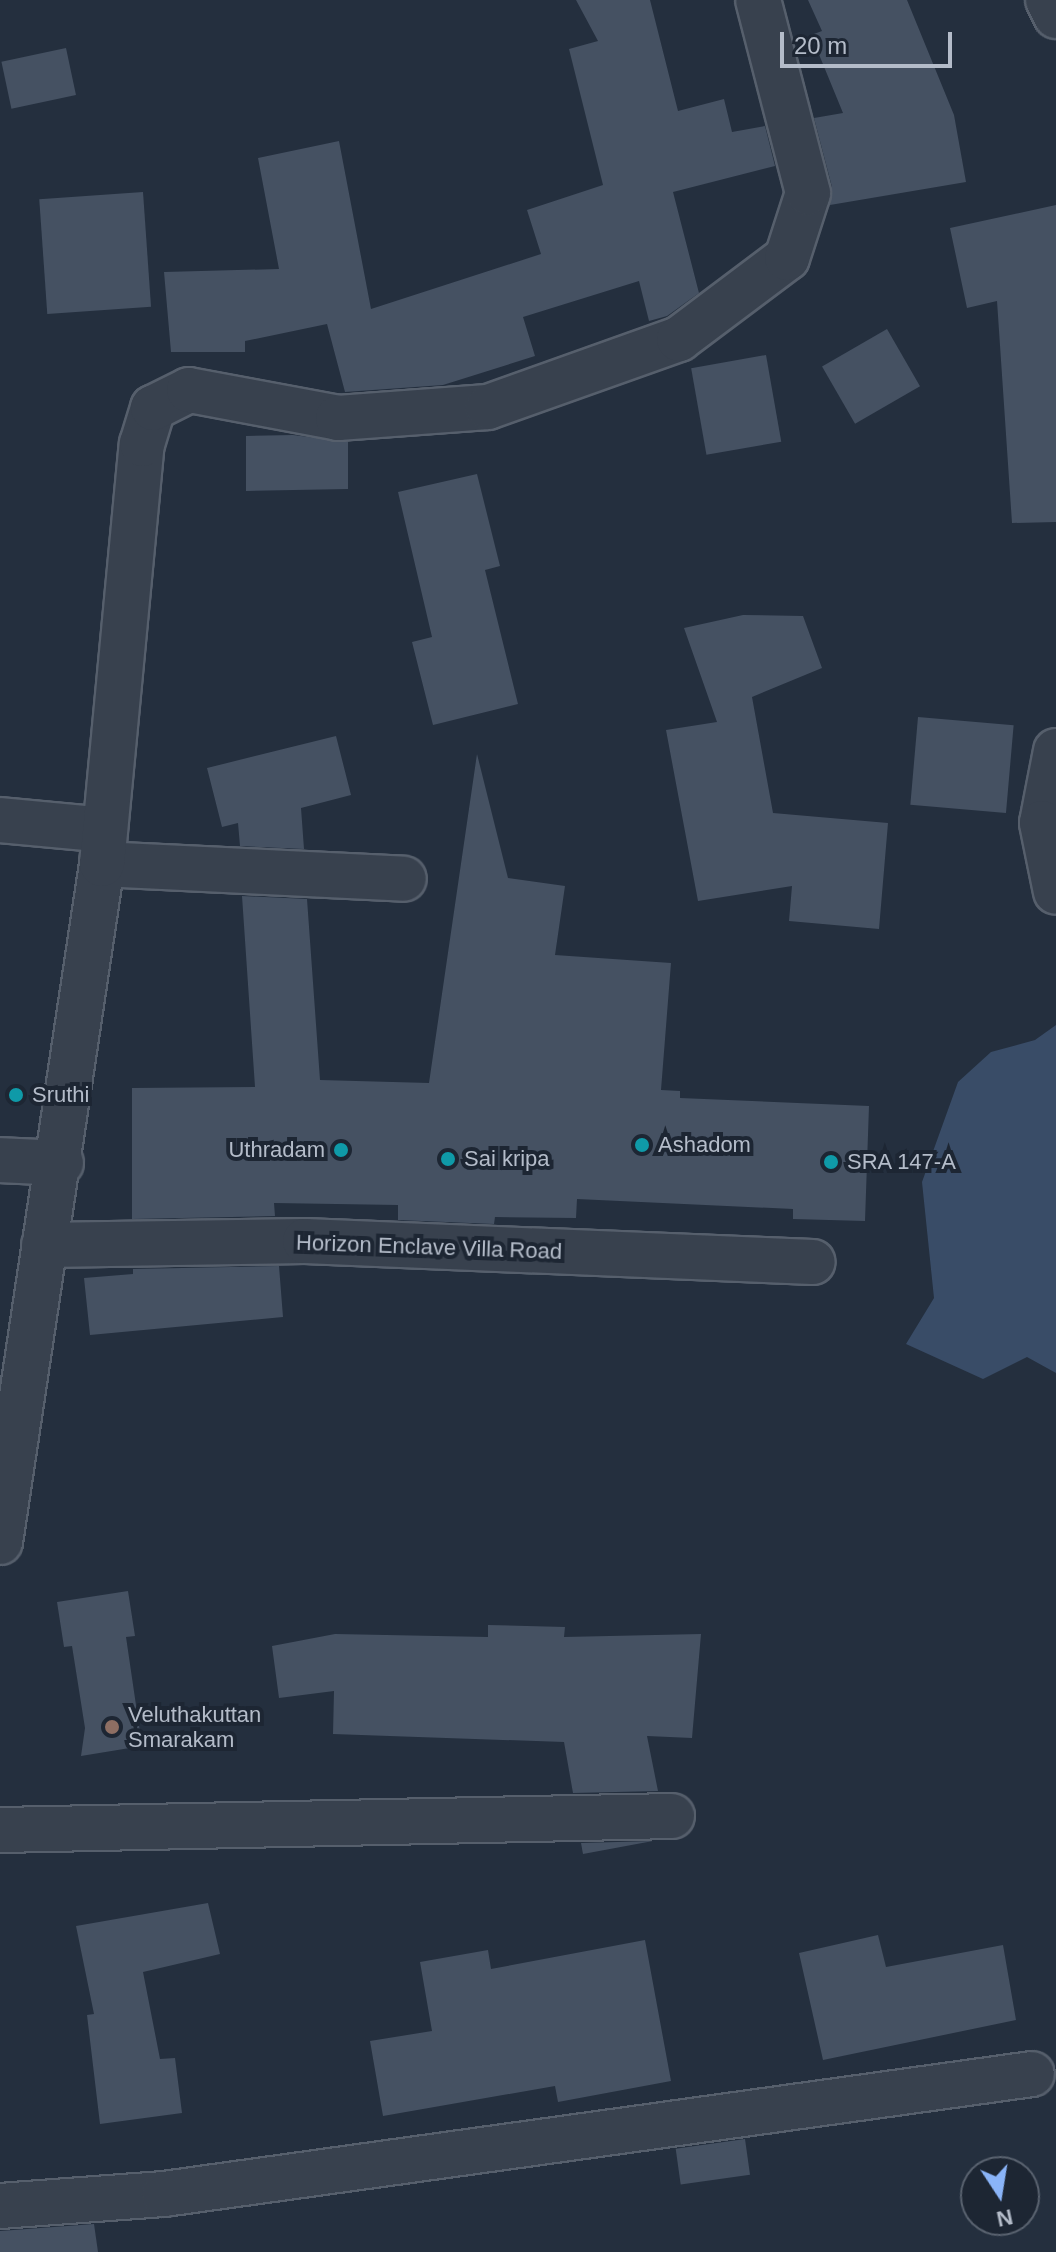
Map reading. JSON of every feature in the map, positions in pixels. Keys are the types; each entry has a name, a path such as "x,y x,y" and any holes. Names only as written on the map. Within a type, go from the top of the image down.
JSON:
{"street":[{"path":"0,1542 44,1245 61,1163 103,847 142,444 153,408 189,390 242,395 338,418 488,407 679,339 787,258 808,193 758,0"},
{"path":"1048,0 1056,16"},
{"path":"1056,751 1042,823 1056,892"},
{"path":"0,820 103,847 404,879"},
{"path":"0,1160 61,1163"},
{"name":"Horizon Enclave Villa Road","path":"44,1245 305,1241 813,1262"},
{"path":"0,1830 672,1816"},
{"path":"0,2206 164,2194 1032,2074"}],"water":[{"path":"1056,1025 1056,1373 1027,1357 983,1379 906,1344 934,1298 922,1182 958,1082 991,1052 1035,1040"}],"building":[{"path":"576,0 650,0 678,111 724,99 732,132 765,126 775,166 673,192 699,293 667,316 649,321 639,281 523,317 535,356 443,385 345,392 327,324 245,341 245,352 171,352 164,272 279,269 258,158 339,141 371,309 541,254 527,210 603,185 569,49 598,41"},
{"path":"808,0 907,0 954,115 966,182 830,205 832,187 814,118 843,113 811,35 822,31"},
{"path":"66,48 76,95 11,109 1,62"},
{"path":"143,192 151,307 47,314 39,199"},
{"path":"1056,205 1056,522 1012,523 997,301 967,308 950,228"},
{"path":"887,329 920,386 855,424 822,366"},
{"path":"766,355 781,442 706,455 691,368"},
{"path":"293,435 348,442 348,489 246,491 246,436"},
{"path":"477,474 500,566 485,570 518,704 433,725 412,642 432,637 398,492"},
{"path":"743,615 803,616 822,668 752,697 773,813 888,823 879,929 789,921 792,886 698,901 666,730 717,722 684,628"},
{"path":"918,717 1014,725 1006,813 910,805"},
{"path":"336,736 351,795 301,808 304,849 240,846 238,823 222,827 207,768"},
{"path":"477,754 508,878 565,886 555,955 671,963 661,1090 680,1091 680,1098 869,1106 865,1221 793,1219 793,1209 577,1199 576,1218 495,1217 494,1224 398,1220 398,1205 274,1203 275,1216 132,1219 132,1088 255,1087 242,896 307,899 320,1080 429,1083"},
{"path":"279,1266 283,1317 90,1335 84,1278 133,1274 133,1269"},
{"path":"128,1591 135,1636 126,1637 142,1746 81,1756 85,1728 72,1646 64,1647 57,1602"},
{"path":"488,1625 565,1627 564,1637 701,1634 692,1738 647,1736 658,1791 573,1793 564,1742 333,1734 334,1691 279,1698 272,1646 335,1634 488,1637"},
{"path":"653,1841 583,1854 581,1843"},
{"path":"208,1903 220,1954 143,1972 160,2059 175,2058 182,2113 100,2124 87,2015 94,2014 76,1926"},
{"path":"878,1935 886,1967 1003,1945 1016,2020 823,2060 799,1953"},
{"path":"645,1940 671,2081 558,2102 555,2086 383,2116 370,2041 432,2031 420,1962 488,1950 491,1969"},
{"path":"745,2139 750,2175 681,2184 676,2149"},
{"path":"94,2224 98,2252 0,2252 0,2231"}],"place":[{"name":"Sruthi","path":"16,1095"},
{"name":"Ashadom","path":"642,1145"},
{"name":"Uthradam","path":"341,1150"},
{"name":"Sai kripa","path":"448,1159"},
{"name":"SRA 147-A","path":"831,1162"},
{"name":"Veluthakuttan Smarakam","path":"112,1727"}]}
